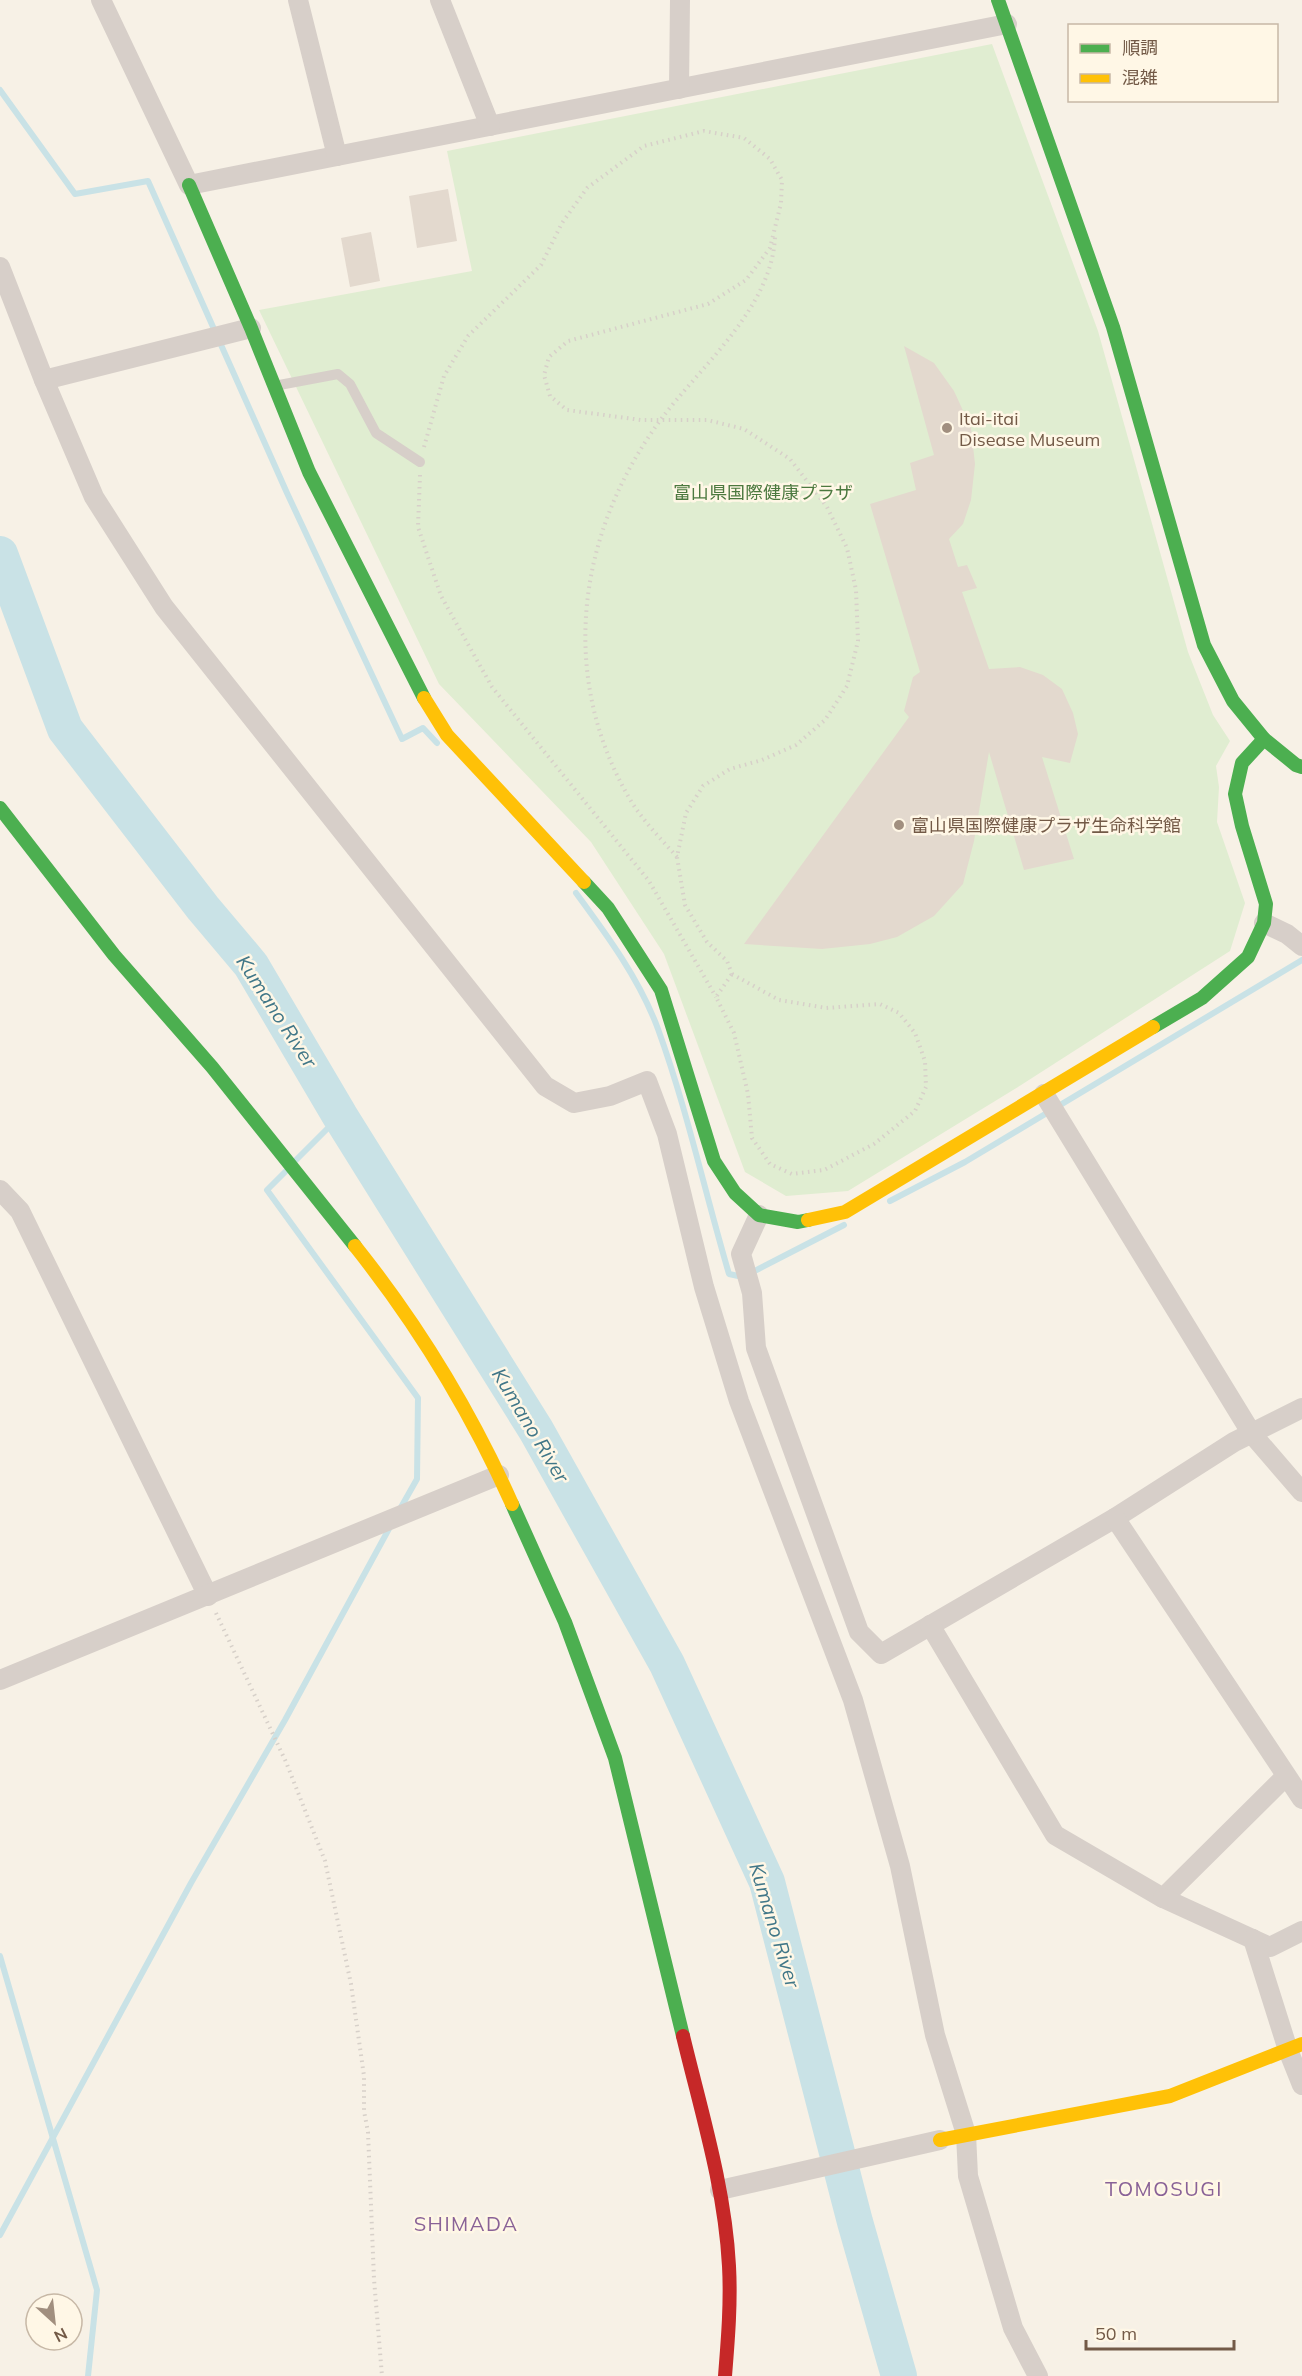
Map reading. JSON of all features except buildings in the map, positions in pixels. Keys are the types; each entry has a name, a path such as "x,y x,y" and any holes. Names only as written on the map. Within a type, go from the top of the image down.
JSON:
{"street":[{"path":"101,0 189,185 251,328 309,472 436,719 447,735 608,908 661,990 714,1161 735,1193 759,1215 798,1222 845,1212 1202,998 1248,957 1264,923 1266,904 1242,826 1235,794 1242,763 1264,739"},
{"path":"298,0 337,156"},
{"path":"440,0 490,126"},
{"path":"679,89 680,0"},
{"path":"998,0 1113,327 1204,645 1233,701 1264,739 1296,765 1302,767"},
{"path":"189,185 1007,24"},
{"path":"0,267 44,380 94,497 164,607 545,1086 574,1103 610,1096 647,1081 667,1134 704,1287 739,1401 853,1700 900,1866 935,2035 966,2134 968,2176 1013,2328 1038,2376"},
{"path":"44,380 251,328"},
{"path":"0,808 114,955 212,1066 367,1261 426,1345 477,1430 499,1475 565,1622 615,1758 656,1920 720,2190 729,2264 730,2307 725,2376"},
{"path":"1264,923 1287,934 1302,946"},
{"path":"1044,1094 1252,1434 1302,1492"},
{"path":"0,1190 20,1211 208,1596"},
{"path":"759,1215 741,1254 752,1293 756,1348 859,1632 881,1654 1115,1518 1252,1434 1302,1408"},
{"path":"0,1680 499,1475"},
{"path":"1115,1518 1302,1799"},
{"path":"930,1625 1055,1835 1163,1898 1270,1947 1302,1931"},
{"path":"1163,1898 1286,1776"},
{"path":"1253,1939 1295,2047 1302,2085"},
{"path":"720,2190 966,2134 1170,2096 1295,2047"}],"lane":[{"path":"274,386 338,374 350,384 376,433 420,462"}],"path":[{"path":"704,131 744,138 770,159 782,180 781,203 775,227 770,248 746,280 708,304 568,341 549,357 544,375 550,396 567,410 641,420 706,420 744,429 790,459 827,507 847,548 856,590 858,641 847,686 825,720 796,745 762,760 730,769 703,786 686,813 677,857 685,905 707,942 727,961 732,974 779,1000 826,1008 880,1004 899,1013 915,1033 925,1061 926,1087 915,1111 874,1144 824,1170 792,1174 770,1164 752,1138 748,1094 734,1033 716,997 649,881 492,687 441,596 418,527 420,462 444,376 468,336 541,265 562,223 587,188 644,146 704,131"},
{"path":"677,857 650,828 632,801 607,754 592,704 586,654 586,604 598,542 616,491 660,420 726,341 757,297 774,257 775,227"},
{"path":"716,997 732,974"},
{"path":"208,1596 286,1762 325,1861 351,1984 364,2076 374,2279 382,2376"}],"green space":[{"name":"富山県国際健康プラザ","path":"992,44 1098,331 1188,652 1213,715 1230,741 1216,766 1219,787 1217,822 1245,903 1230,951 1018,1087 848,1191 786,1196 745,1172 664,954 591,842 439,684 259,310 472,271 447,151"}],"waterway":[{"path":"0,90 75,194 148,181 287,493 402,739 423,728 437,743"},
{"name":"Kumano River","path":"0,554 65,729 203,908 251,965 340,1116 536,1430 667,1664 767,1882 855,2222 899,2376"},
{"path":"576,893 611,942 651,1011 687,1120 729,1274 743,1277 844,1225"},
{"path":"890,1201 965,1162 1302,960"},
{"path":"296,1160 340,1116"},
{"path":"285,1172 267,1190 418,1398 417,1479 400,1509"},
{"path":"0,2235 191,1883 285,1720 391,1525"},
{"path":"0,1956 97,2290 88,2376"}],"traffic: fast":[{"path":"998,0 1113,327 1204,645 1233,701 1264,739 1296,765 1302,767"},
{"path":"189,185 251,328 309,472 424,698"},
{"path":"1153,1027 1202,998 1248,957 1264,923 1266,904 1242,826 1235,794 1242,763 1264,739"},
{"path":"0,808 114,955 212,1067 355,1246"},
{"path":"584,882 608,908 661,990 714,1161 735,1193 759,1215 798,1222 808,1220"},
{"path":"512,1504 565,1622 615,1758 683,2036"}],"traffic: slow":[{"path":"424,698 447,735 584,882"},
{"path":"808,1220 845,1212 1153,1027"},
{"path":"355,1246 422,1338 442,1370 479,1436 512,1504"},
{"path":"940,2140 1170,2096 1302,2044"}],"traffic: jam":[{"path":"683,2036 711,2150 727,2237 730,2294 725,2376"}],"place":[{"name":"Itai-itai Disease Museum","path":"947,428"},
{"name":"富山県国際健康プラザ生命科学館","path":"899,825"}],"district":[{"name":"TOMOSUGI","path":"1164,2188"},
{"name":"SHIMADA","path":"466,2223"}]}
